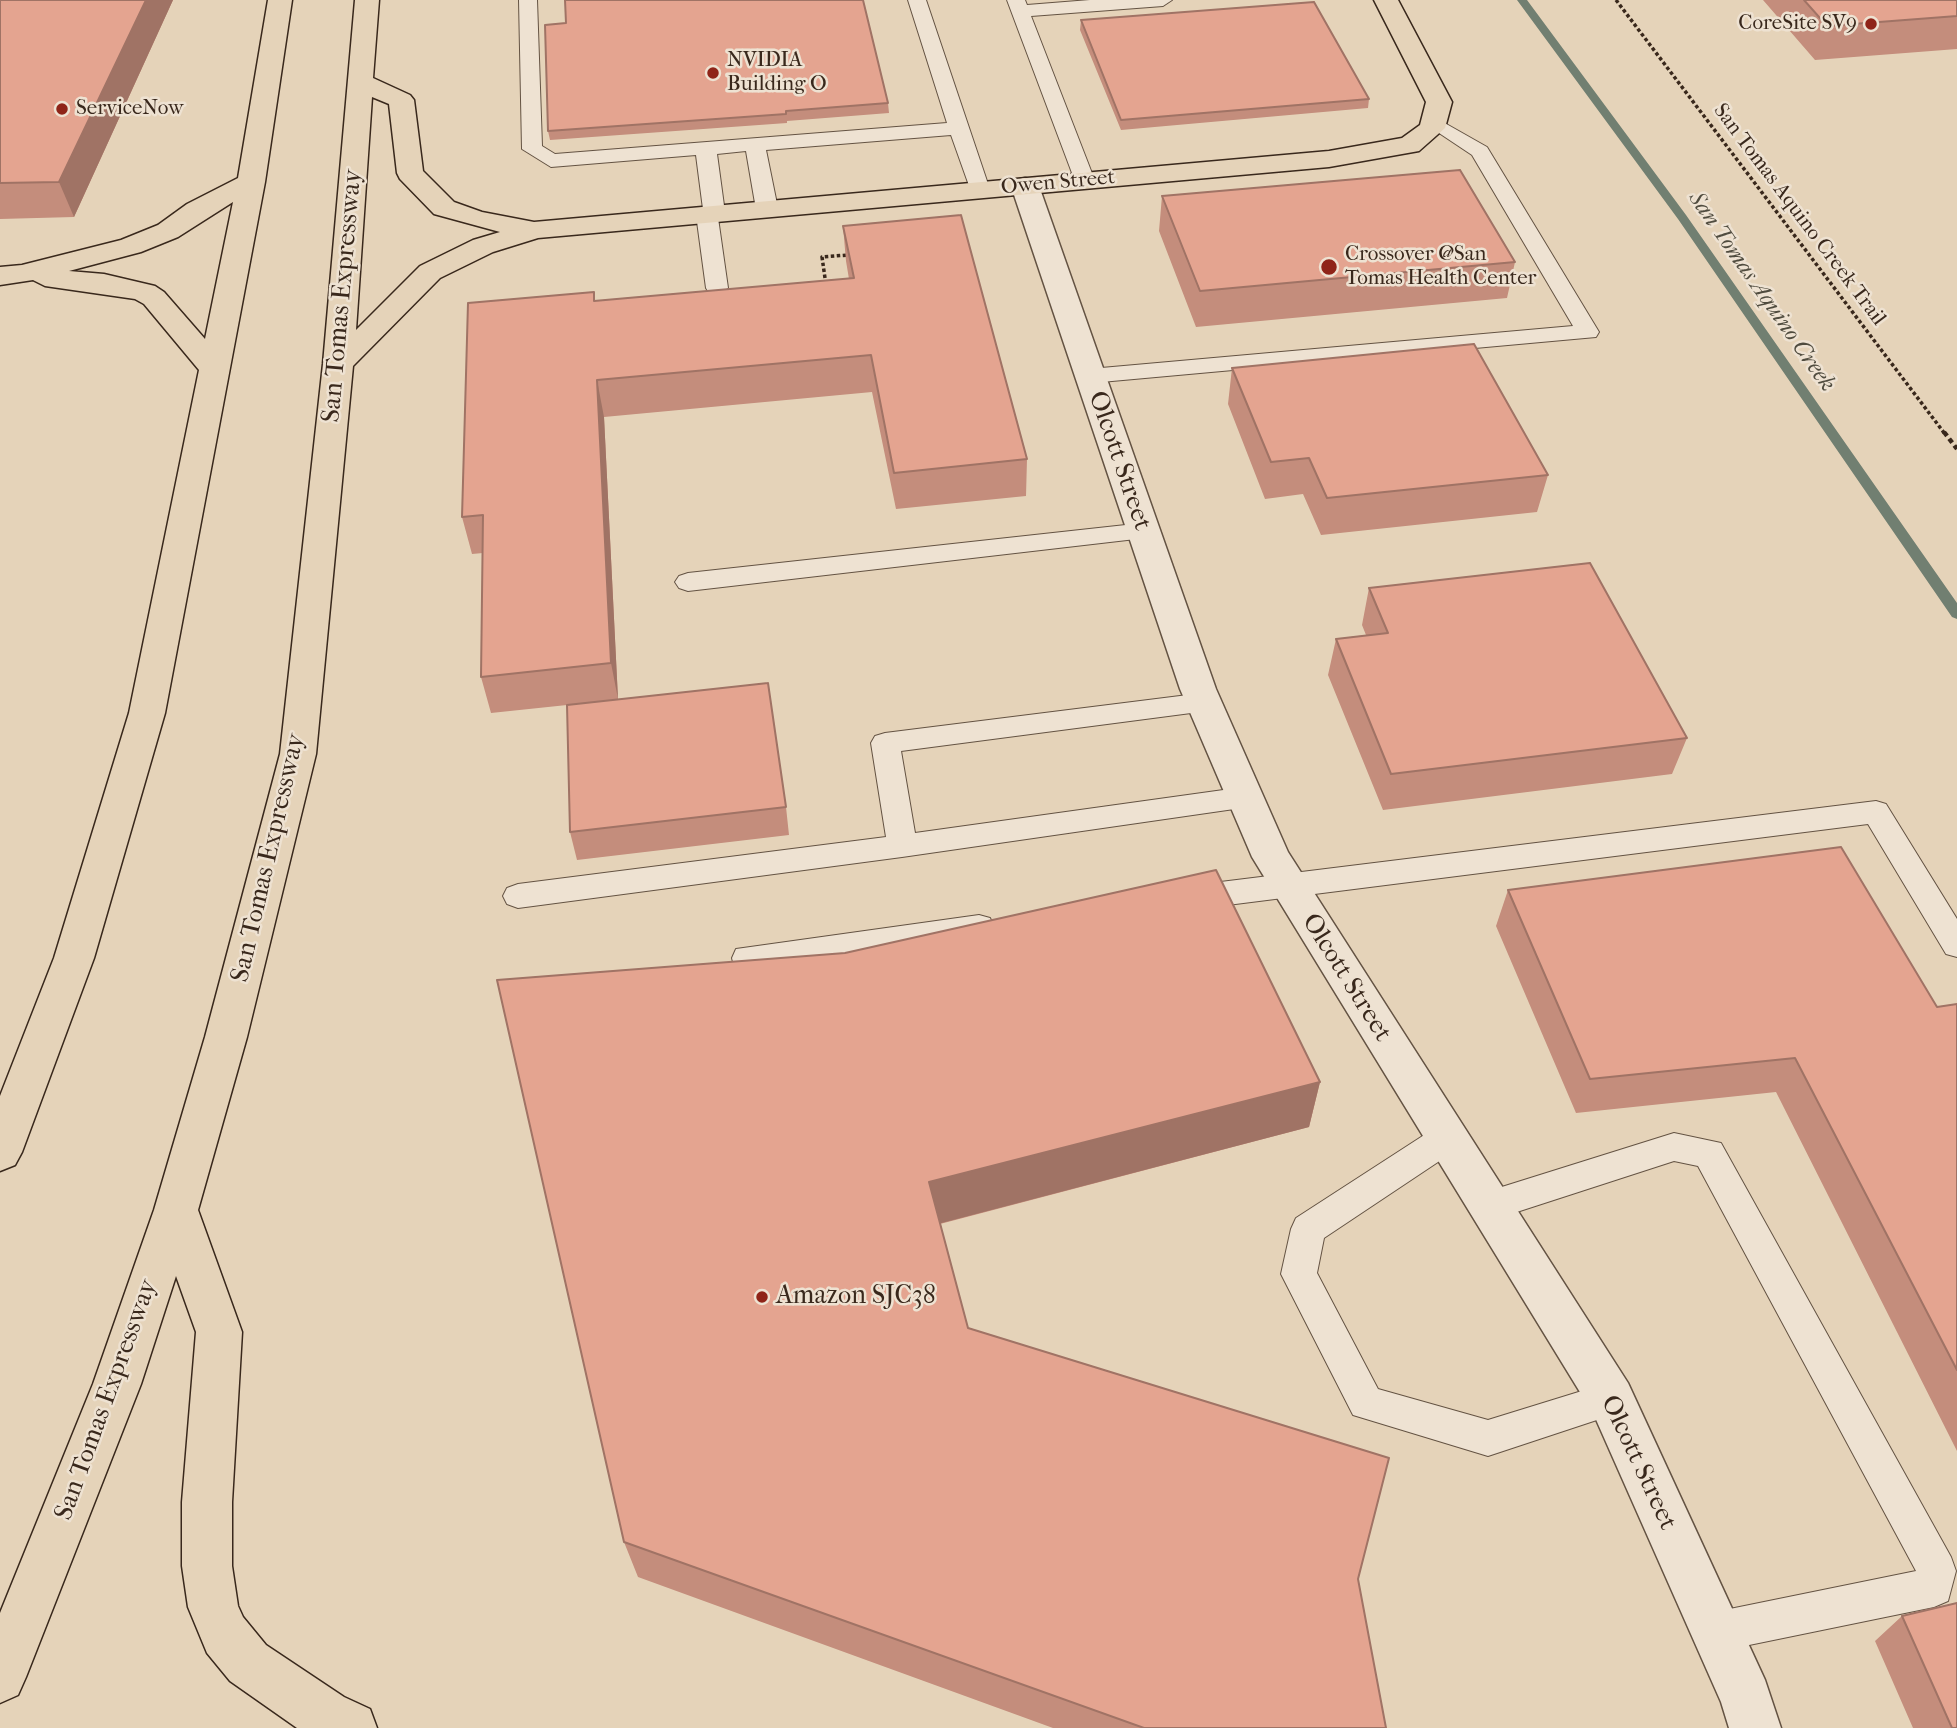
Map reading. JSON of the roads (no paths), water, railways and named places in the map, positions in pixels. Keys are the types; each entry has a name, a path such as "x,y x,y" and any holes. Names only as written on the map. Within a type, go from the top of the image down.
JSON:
{"highway":[{"path":"0,1152 74,958 147,713 163,644 213,367 251,182 280,0"},
{"name":"San Tomas Expressway","path":"0,1677 117,1384 176,1210 226,1037 298,754 338,365 367,0"},
{"path":"1386,0 1439,103 1434,122"},
{"path":"361,82 401,100 410,173 444,208 476,219 535,230"},
{"name":"Owen Street","path":"535,230 1379,153 1410,145 1432,128 1434,122"},
{"path":"11,275 148,239 168,231 197,210 251,182"},
{"path":"338,365 430,272 483,246 535,230"},
{"path":"11,275 104,283 145,292 154,298 213,367"},
{"path":"176,1210 219,1332 207,1502 206,1566 214,1606 225,1635 248,1663 324,1716 351,1728"}],"street":[{"name":"Olcott Street","path":"1025,186 1204,703 1271,857 1611,1399 1755,1728"}],"lane":[{"path":"527,0 532,149 551,161 958,128"},
{"path":"918,0 979,190"},
{"path":"1084,181 1018,6 1163,0"},
{"path":"1122,3 1131,26"},
{"path":"1090,376 1588,332 1480,150 1434,122"},
{"path":"755,145 767,209"},
{"path":"706,149 718,288"},
{"path":"688,582 1144,531"},
{"path":"902,846 885,743 1204,703"},
{"path":"518,895 902,846 1245,798"},
{"path":"1163,901 1876,812 1957,945"},
{"path":"760,1009 747,958 1010,922"},
{"path":"1447,1138 1308,1229 1299,1274 1366,1403 1488,1438 1611,1399"},
{"path":"1489,1206 1674,1147 1709,1153 1937,1571 1934,1587 1715,1632"}],"waterway":[{"name":"San Tomas Aquino Creek","path":"1522,0 1682,217 1957,614"}],"place":[{"name":"CoreSite SV9","path":"1871,24"},
{"name":"NVIDIA Building O","path":"713,73"},
{"name":"ServiceNow","path":"62,109"},
{"name":"Crossover @San Tomas Health Center","path":"1329,267"},
{"name":"Amazon SJC38","path":"762,1297"}]}
